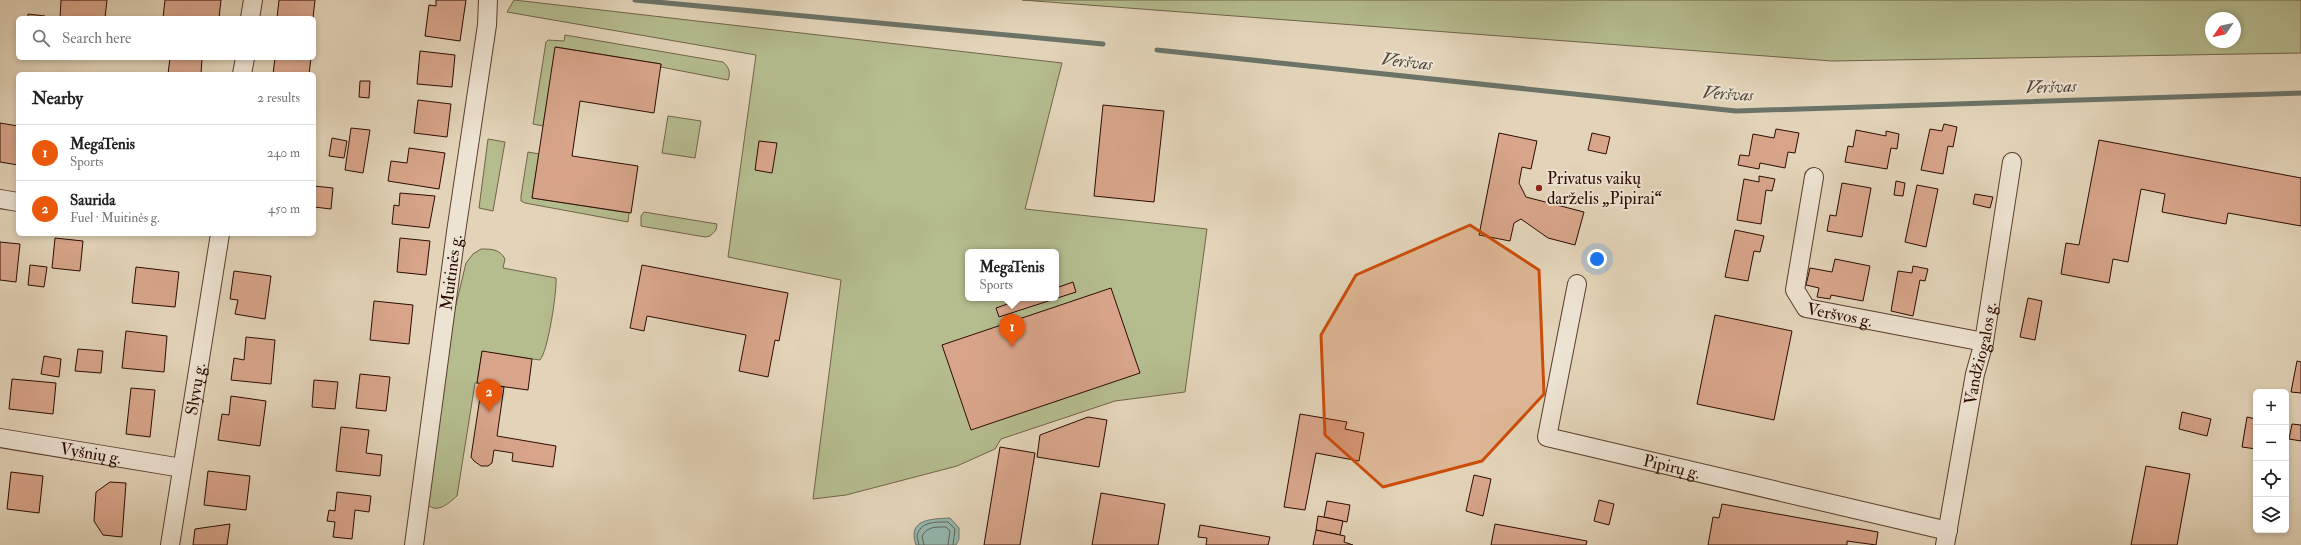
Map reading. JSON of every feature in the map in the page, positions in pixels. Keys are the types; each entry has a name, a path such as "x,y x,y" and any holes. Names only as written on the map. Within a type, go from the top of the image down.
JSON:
{"street":[{"path":"250,16 253,0"},
{"name":"Muitinės g.","path":"414,545 456,232 487,24 488,0"},
{"path":"242,72 245,60"},
{"name":"Vandžiogalos g.","path":"1946,538 1975,374 1984,342 2012,162"},
{"name":"Veršvos g.","path":"1814,176 1795,290 1806,308 1984,342"},
{"path":"0,199 16,202"},
{"name":"Slyvų g.","path":"170,545 216,236"},
{"name":"Pipirų g.","path":"1577,284 1548,437 1946,538"},
{"name":"Vyšnių g.","path":"0,438 182,468"}],"highlighted area":[{"path":"1470,225 1539,270 1544,394 1482,461 1383,487 1325,435 1321,335 1356,275"}],"green space":[{"path":"514,0 1062,63 1025,209 1207,229 1185,392 1115,401 1001,439 995,449 957,466 846,495 813,499 841,280 728,257 756,55 507,12"},
{"path":"1022,0 2301,0 2301,53 1832,61"},
{"path":"565,35 723,62 729,70 729,77 728,80 661,67 661,64 556,47 543,126 533,124 546,42 548,40 564,41"},
{"path":"668,116 701,121 695,158 662,153"},
{"path":"488,139 505,142 493,211 479,208"},
{"path":"528,152 539,154 532,198 629,213 628,222 521,201"},
{"path":"644,212 717,224 716,230 710,236 705,237 641,226 641,216"},
{"path":"481,249 498,251 501,253 505,259 503,268 556,278 551,321 546,345 540,360 482,352 477,383 475,383 457,496 444,506 436,508 428,505 454,313 466,263 473,254"}],"water":[{"path":"950,518 959,528 959,539 956,545 916,545 914,536 918,525 929,520"}],"building":[{"path":"61,0 107,0 105,16 60,16"},
{"path":"165,0 221,0 219,16 163,16"},
{"path":"279,0 315,0 313,16 277,16"},
{"path":"436,0 466,0 460,41 425,36 429,5 436,6"},
{"path":"28,14 45,16 28,16"},
{"path":"555,47 661,64 654,113 580,101 572,156 638,166 631,213 532,198"},
{"path":"420,51 455,55 452,87 417,84"},
{"path":"170,60 202,60 201,72 168,72"},
{"path":"275,60 311,60 309,72 273,72"},
{"path":"360,81 370,81 369,98 359,97"},
{"path":"418,100 451,104 447,137 414,133"},
{"path":"1103,105 1164,111 1154,202 1094,196"},
{"path":"0,123 16,126 16,165 0,162"},
{"path":"1944,124 1957,127 1953,147 1948,146 1943,174 1921,170 1930,129 1942,131"},
{"path":"351,128 370,130 363,173 345,170"},
{"path":"1776,129 1799,133 1795,153 1788,152 1785,168 1760,163 1759,169 1738,165 1740,155 1749,156 1753,134 1774,138"},
{"path":"1856,130 1886,136 1886,131 1899,134 1897,149 1891,148 1887,169 1845,162 1848,146 1853,147"},
{"path":"1499,133 1537,141 1531,169 1522,167 1519,183 1526,197 1584,212 1575,245 1548,238 1521,219 1514,223 1510,241 1479,235"},
{"path":"1592,133 1610,137 1606,154 1588,150"},
{"path":"332,138 347,141 344,158 329,156"},
{"path":"2099,140 2301,178 2301,226 2228,213 2226,224 2162,212 2165,194 2141,189 2128,262 2113,259 2109,283 2061,274 2066,243 2079,245"},
{"path":"759,141 777,143 772,173 755,170"},
{"path":"409,148 445,153 439,189 388,181 391,161 407,163"},
{"path":"1759,176 1775,179 1772,191 1766,190 1761,224 1737,220 1744,179 1759,182"},
{"path":"1896,181 1905,183 1903,196 1894,195"},
{"path":"1842,183 1871,188 1862,237 1827,231 1830,215 1836,216"},
{"path":"1917,185 1938,189 1926,247 1905,242"},
{"path":"316,186 333,188 331,209 316,207"},
{"path":"400,193 435,196 429,228 392,224 394,205 399,206"},
{"path":"1975,194 1993,197 1990,208 1973,204"},
{"path":"1735,230 1764,236 1760,252 1754,251 1748,281 1725,277"},
{"path":"55,238 83,241 80,271 52,268"},
{"path":"400,238 430,241 426,275 397,272"},
{"path":"0,242 20,244 16,282 0,280"},
{"path":"1835,259 1870,266 1863,301 1831,295 1830,299 1817,297 1819,288 1806,285 1810,268 1832,272"},
{"path":"30,265 47,267 44,287 28,285"},
{"path":"642,265 788,293 779,341 775,340 768,377 739,371 746,335 647,316 644,331 630,328"},
{"path":"1913,266 1928,269 1925,281 1920,280 1913,316 1891,311 1898,271 1912,273"},
{"path":"136,267 179,272 175,307 132,303"},
{"path":"234,271 271,276 265,319 235,314 238,300 230,299"},
{"path":"1073,282 1076,292 1059,298 1059,287"},
{"path":"1111,288 1140,373 971,430 942,345"},
{"path":"2028,298 2042,301 2035,340 2020,337"},
{"path":"374,301 413,305 409,344 370,340"},
{"path":"1016,301 1048,301 999,317 996,308"},
{"path":"1715,315 1792,331 1774,420 1697,404"},
{"path":"126,331 167,336 164,372 122,368"},
{"path":"246,337 275,340 271,384 231,380 234,358 244,360"},
{"path":"78,349 103,351 101,373 75,371"},
{"path":"482,351 532,359 528,390 477,383"},
{"path":"44,356 61,359 59,377 41,374"},
{"path":"2297,361 2301,362 2301,393 2291,392"},
{"path":"360,374 390,377 386,411 356,408"},
{"path":"12,379 56,383 53,414 9,409"},
{"path":"314,380 338,382 335,409 312,407"},
{"path":"482,384 504,387 497,436 556,446 553,467 512,461 513,453 494,450 492,463 488,466 481,466 474,461 471,457"},
{"path":"131,388 155,390 150,437 126,434"},
{"path":"231,396 266,401 260,446 218,440 222,414 229,415"},
{"path":"2182,412 2211,419 2207,436 2179,429"},
{"path":"1300,414 1347,422 1345,429 1364,433 1359,461 1316,453 1305,510 1284,507"},
{"path":"1088,417 1107,420 1099,467 1037,457 1040,435"},
{"path":"2247,417 2253,418 2253,449 2242,447"},
{"path":"2292,424 2301,425 2301,441 2289,439"},
{"path":"341,427 369,430 366,453 382,455 380,476 336,471"},
{"path":"1000,447 1035,453 1020,545 984,545"},
{"path":"2146,466 2190,474 2177,545 2131,545"},
{"path":"208,471 250,476 246,510 204,505"},
{"path":"11,472 43,476 39,513 7,509"},
{"path":"1474,475 1491,479 1483,516 1466,511"},
{"path":"110,482 126,483 122,537 103,535 94,521 96,492"},
{"path":"337,492 371,496 369,512 355,510 352,539 333,537 335,522 327,521 329,510 335,511"},
{"path":"1101,493 1165,504 1158,545 1092,545"},
{"path":"1599,500 1614,504 1609,525 1594,521"},
{"path":"1327,501 1350,505 1347,522 1324,517"},
{"path":"1722,504 1878,532 1876,545 1847,541 1847,545 1708,545 1713,517 1719,518"},
{"path":"1318,516 1343,521 1340,535 1316,530"},
{"path":"230,524 227,545 193,545 195,529"},
{"path":"1495,524 1587,541 1586,545 1491,545"},
{"path":"1200,525 1270,537 1268,545 1206,545 1207,538 1198,537"},
{"path":"1316,530 1345,536 1344,542 1353,545 1313,545"}],"waterway":[{"path":"635,0 1103,44"},
{"name":"Veršvas","path":"1157,50 1736,111 2301,93"}],"place":[{"name":"Privatus vaikų darželis „Pipirai“","path":"1539,188"},
{"name":"MegaTenis","path":"1012,347"},
{"name":"Saurida","path":"489,412"}]}
